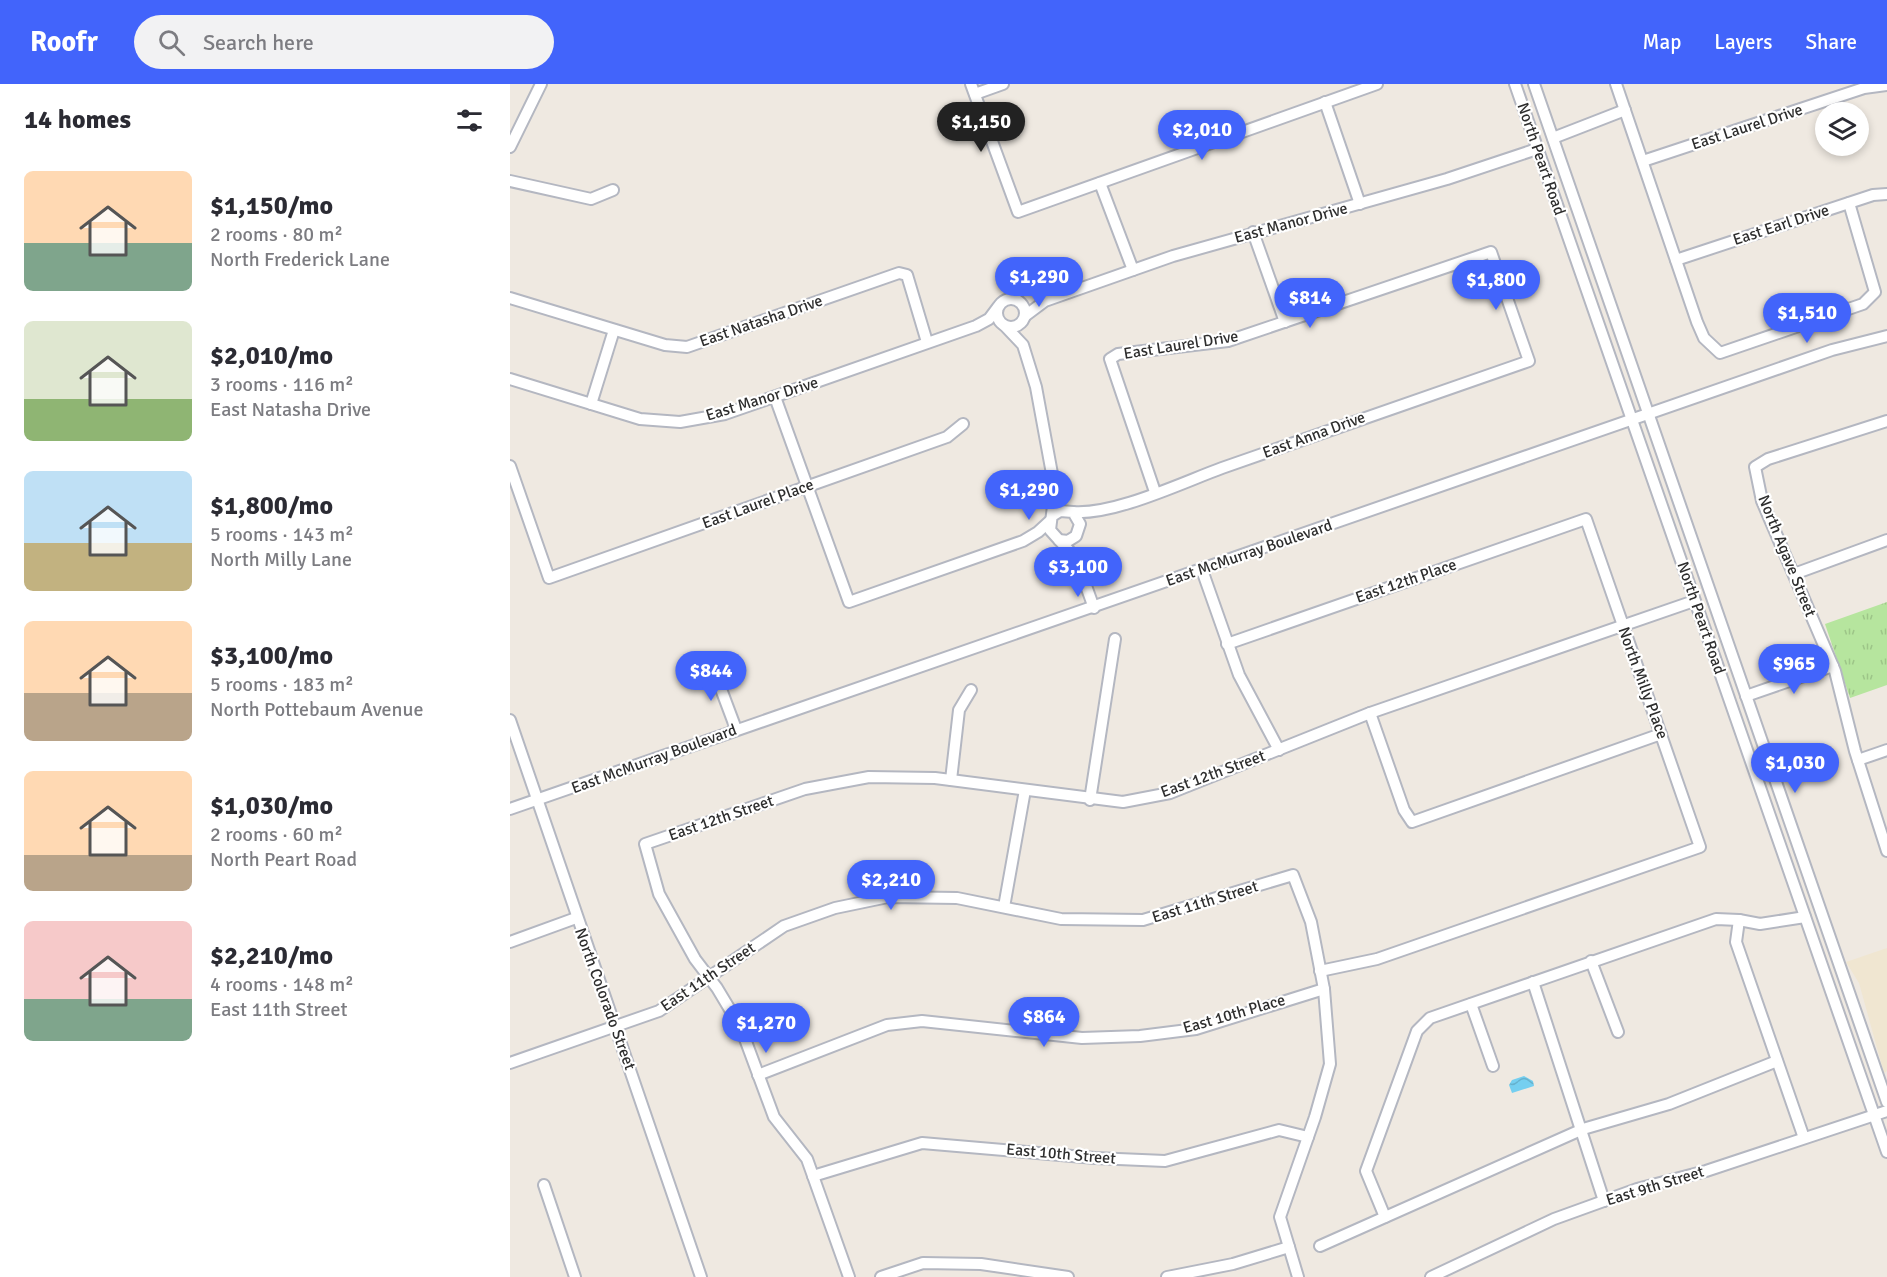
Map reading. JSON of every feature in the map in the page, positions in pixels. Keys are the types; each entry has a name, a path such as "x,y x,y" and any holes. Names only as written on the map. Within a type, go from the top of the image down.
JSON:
{"street":[{"path":"510,147 541,84"},
{"path":"1003,84 973,89 1018,212 1377,84"},
{"name":"North Peart Road","path":"1515,84 1887,1152"},
{"name":"North Peart Road","path":"1534,84 1887,1102"},
{"path":"1616,84 1704,338 1719,353 1863,304 1875,292 1849,203"},
{"name":"East Laurel Drive","path":"1642,161 1864,88 1887,86"},
{"path":"1325,102 1360,204"},
{"path":"1553,138 1625,110"},
{"name":"East Manor Drive","path":"1025,317 1046,301 1133,270 1253,232 1360,204 1538,149"},
{"path":"510,181 591,199 613,190"},
{"path":"1100,183 1133,270"},
{"name":"East Earl Drive","path":"1676,260 1849,203 1887,194"},
{"path":"1253,232 1285,322"},
{"name":"East Laurel Drive","path":"1155,492 1110,359 1118,354 1228,341 1491,252 1529,361"},
{"name":"East Natasha Drive","path":"510,298 665,345 687,347 899,273 906,275 927,342"},
{"path":"1023,345 999,320 998,307 1008,299 1016,300 1023,305 1025,317 1023,345 1036,387 1055,490 1050,530 1076,558 1094,608"},
{"name":"East Manor Drive","path":"1016,300 1046,301"},
{"name":"East Manor Drive","path":"510,379 640,419 680,422 725,414 976,326 989,319 998,307"},
{"path":"1005,325 1015,327 1025,317"},
{"name":"East Manor Drive","path":"976,326 1005,325"},
{"path":"591,404 614,330"},
{"name":"East McMurray Boulevard","path":"510,809 736,729 1094,608 1633,421 1832,350 1887,336"},
{"name":"East Anna Drive","path":"1071,512 1100,512 1529,361"},
{"path":"775,397 849,602 1023,541 1038,532 1060,511 1071,512"},
{"name":"North Agave Street","path":"1887,421 1768,459 1755,467 1762,501 1833,666 1858,760 1887,851"},
{"name":"East Laurel Place","path":"510,466 549,578 947,437 963,424"},
{"path":"1055,490 1079,519 1076,558"},
{"name":"East Anna Drive","path":"1079,530 1100,512"},
{"name":"North Milly Place","path":"1320,971 1377,959 1700,847 1586,519"},
{"name":"East 12th Place","path":"1227,644 1586,519"},
{"path":"1023,541 1072,539 1079,530"},
{"path":"1794,574 1887,540"},
{"path":"1202,570 1239,675 1279,750"},
{"name":"East 12th Street","path":"708,976 690,950 659,894 645,844 806,789 869,777 951,780 1090,800 1123,802 1170,793 1370,713 1694,601"},
{"path":"1090,800 1115,639"},
{"path":"712,665 736,729"},
{"path":"1746,696 1833,666"},
{"path":"951,780 959,710 972,690"},
{"path":"1370,713 1404,810 1412,822 1661,734"},
{"name":"North Colorado Street","path":"510,720 700,1277"},
{"path":"1858,760 1887,750"},
{"path":"1005,907 1025,790"},
{"name":"East 11th Street","path":"510,1063 659,1011 784,926 835,908 888,897 957,898 1062,919 1143,920 1293,875 1311,921 1320,971"},
{"path":"1384,1217 1366,1171 1417,1031 1430,1018 1716,920 1739,920 1760,924 1805,917"},
{"path":"510,942 576,918"},
{"path":"1739,920 1736,942 1804,1138"},
{"path":"1591,961 1618,1032"},
{"path":"1298,1277 1280,1217 1330,1064 1324,989 1320,971"},
{"path":"708,976 741,1028 774,1117 807,1159 849,1277"},
{"path":"1533,982 1604,1201"},
{"name":"East 10th Place","path":"759,1074 886,1025 922,1022 1082,1038 1140,1036 1196,1029 1324,989"},
{"path":"1470,1004 1493,1066"},
{"path":"1320,1246 1580,1130 1669,1104 1778,1061"},
{"name":"East 9th Street","path":"1431,1277 1554,1219 1887,1111"},
{"name":"East 10th Street","path":"813,1176 922,1143 1095,1158 1165,1161 1279,1130 1308,1137"},
{"path":"544,1185 575,1277"},
{"path":"1167,1277 1233,1264 1289,1247"},
{"path":"880,1277 923,1263 981,1264 1013,1273 1068,1277"}],"shaded area":[{"path":"1887,948 1887,1071 1884,1073 1859,983 1846,962"}],"green space":[{"path":"1887,602 1887,685 1850,698 1825,624"}],"water":[{"path":"1524,1076 1533,1081 1534,1086 1512,1093 1509,1085 1512,1080"}]}
